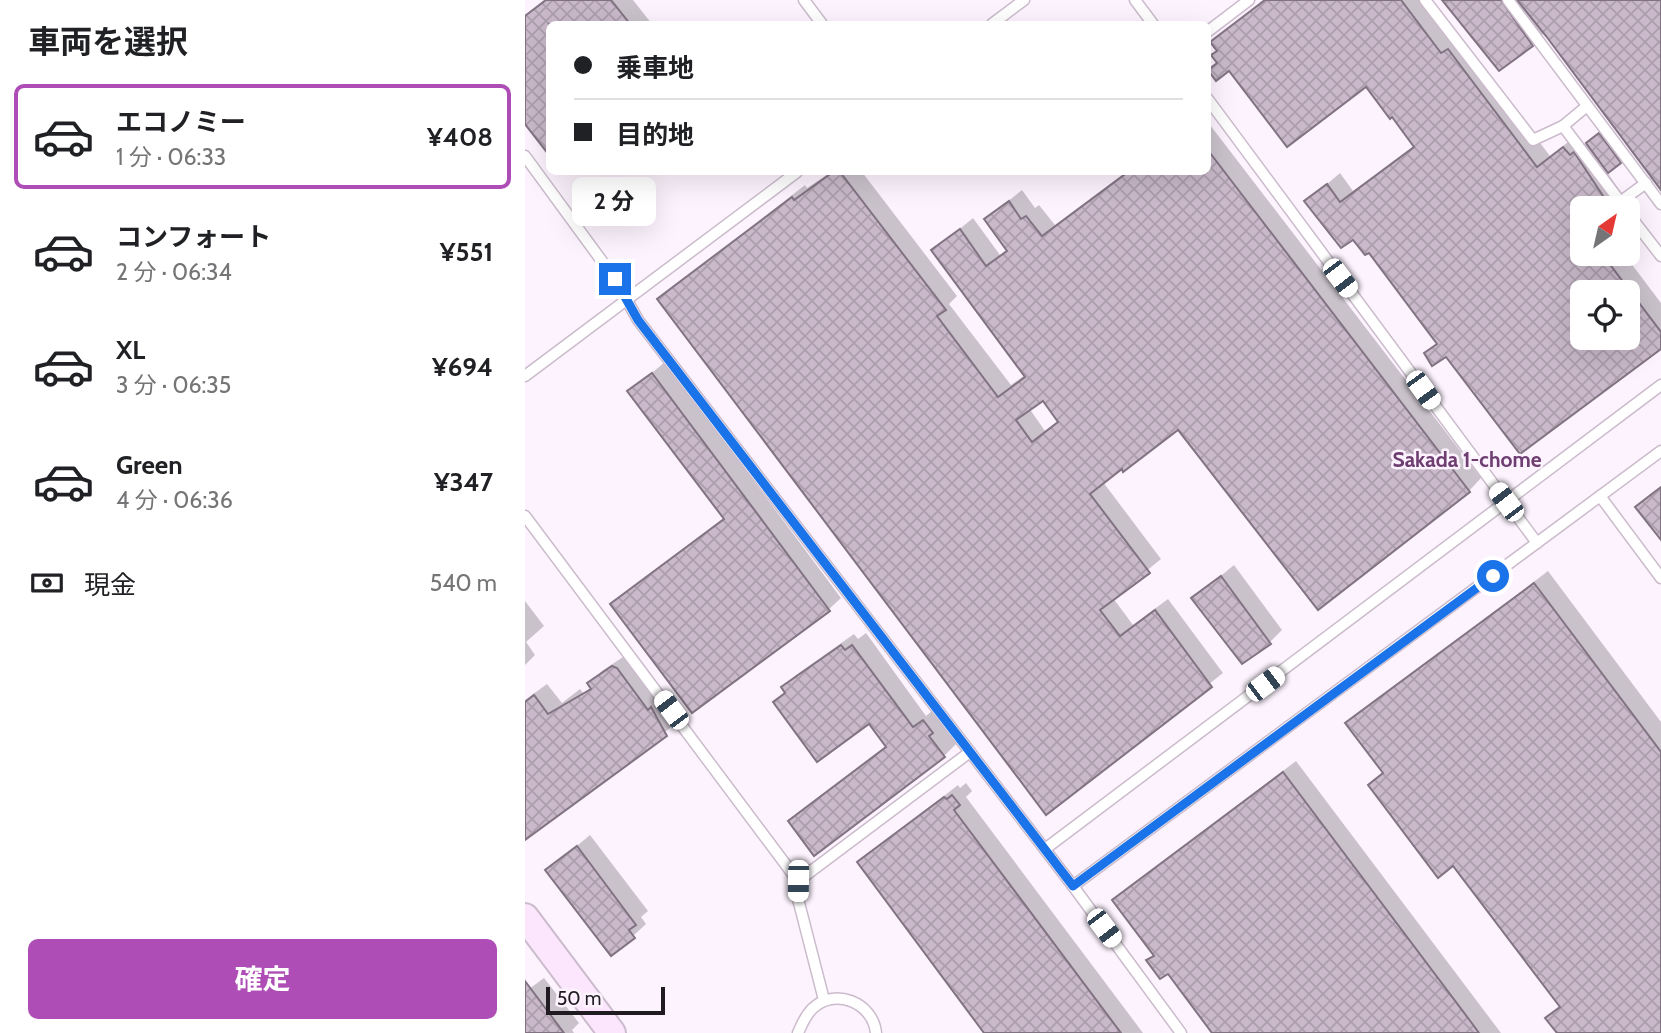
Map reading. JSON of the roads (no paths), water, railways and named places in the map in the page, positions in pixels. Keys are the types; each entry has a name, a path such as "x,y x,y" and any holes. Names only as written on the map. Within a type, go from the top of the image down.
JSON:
{"street":[{"path":"525,918 612,1033"}],"lane":[{"path":"804,0 820,21"},
{"path":"996,21 1024,0"},
{"path":"1135,0 1151,21"},
{"path":"1211,29 1249,0"},
{"path":"1426,0 1533,140 1563,126 1587,106"},
{"path":"1508,0 1661,204"},
{"path":"1211,103 1537,543"},
{"path":"1563,126 1616,196"},
{"path":"525,156 615,279 638,320 1045,849 1181,1033"},
{"path":"525,376 793,175"},
{"path":"1634,196 1646,183"},
{"path":"1640,228 1661,256"},
{"path":"1045,849 1661,385"},
{"path":"1073,886 1661,451"},
{"path":"1600,496 1661,578"},
{"path":"525,516 798,881 797,895 824,1000"},
{"path":"798,881 971,752"},
{"path":"798,1033 805,1017 824,1000 850,1000 861,1006 870,1016 876,1033"}],"district":[{"name":"Sakada 1-chome","path":"1467,460"}]}
